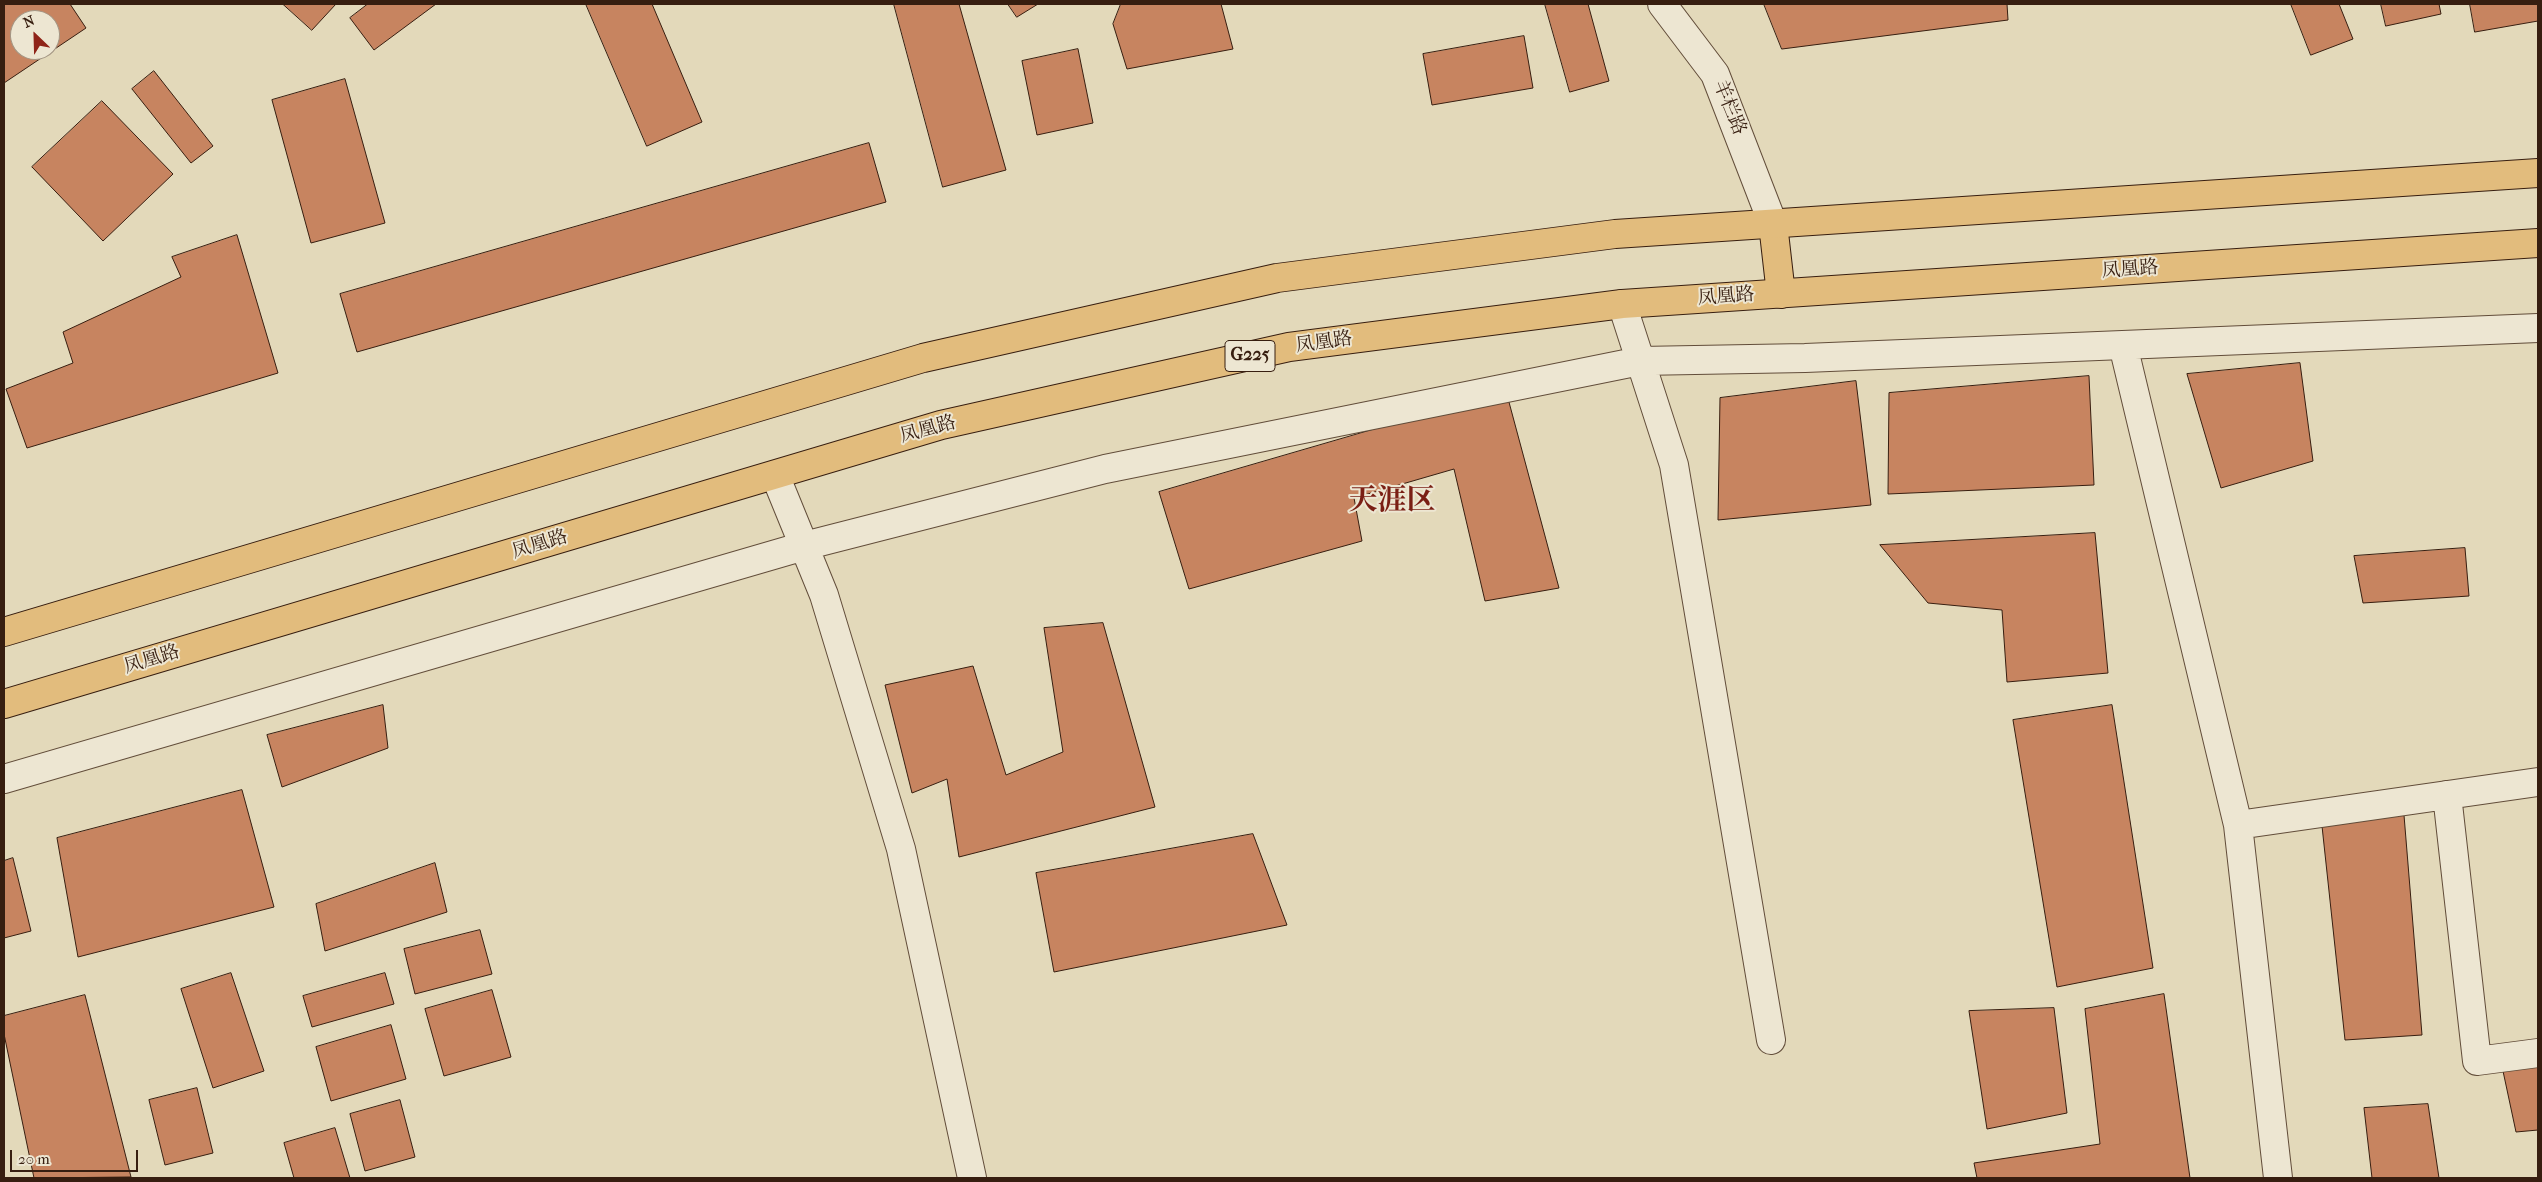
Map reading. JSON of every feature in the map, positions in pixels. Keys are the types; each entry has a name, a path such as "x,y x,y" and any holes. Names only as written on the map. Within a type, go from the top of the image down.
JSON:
{"main road":[{"path":"4,632 923,358 1277,278 1616,234 2538,173"},
{"path":"1773,224 1781,294"},
{"name":"凤凰路","path":"4,704 941,425 1289,347 1622,304 2538,243"}],"street":[{"name":"羊栏路","path":"1662,4 1715,74 1773,224"},
{"path":"1622,304 1674,465 1771,1040"},
{"path":"4,779 804,546 1105,469 1640,361 1805,358 2538,328"},
{"path":"2123,345 2238,825 2278,1178"},
{"path":"775,475 824,595 901,849 972,1178"},
{"path":"2238,825 2538,782"},
{"path":"2447,795 2477,1061 2538,1053"}],"building":[{"path":"4,4 70,4 86,28 60,45 60,10 10,10 10,60 38,60 4,83"},
{"path":"283,4 336,4 312,30"},
{"path":"368,4 436,4 374,50 350,18"},
{"path":"586,4 652,4 702,122 647,146"},
{"path":"894,4 959,4 1006,170 943,187"},
{"path":"1008,4 1038,4 1017,17"},
{"path":"1121,4 1221,4 1233,49 1127,69 1113,24"},
{"path":"1545,4 1588,4 1609,81 1570,92"},
{"path":"1764,4 2007,4 2008,20 1782,49"},
{"path":"2291,4 2339,4 2353,39 2311,55"},
{"path":"2381,4 2439,4 2441,14 2386,26"},
{"path":"2470,4 2538,4 2538,21 2475,32"},
{"path":"1524,36 1533,88 1432,105 1423,54"},
{"path":"1078,49 1093,123 1037,135 1022,61"},
{"path":"154,71 213,146 191,163 132,89"},
{"path":"345,79 385,223 311,243 272,100"},
{"path":"102,101 173,174 103,241 32,167"},
{"path":"869,143 886,202 357,352 340,294"},
{"path":"237,235 278,373 27,448 6,389 73,363 63,332 181,277 172,257"},
{"path":"2300,363 2313,461 2221,488 2187,374"},
{"path":"2089,376 2094,485 1888,494 1889,393"},
{"path":"1856,381 1871,505 1718,520 1720,398"},
{"path":"1506,391 1559,588 1485,601 1454,469 1354,498 1362,541 1189,589 1159,492"},
{"path":"2095,533 2108,673 2007,682 2002,610 1928,603 1880,545"},
{"path":"2465,548 2469,596 2363,603 2354,556"},
{"path":"1103,623 1155,807 959,857 947,779 912,793 885,685 973,666 1006,775 1063,752 1044,628"},
{"path":"383,705 388,748 282,787 267,735"},
{"path":"2112,705 2153,968 2057,987 2013,720"},
{"path":"242,790 274,907 78,957 57,838"},
{"path":"2404,815 2422,1035 2345,1040 2322,826"},
{"path":"1253,834 1287,925 1054,972 1036,873"},
{"path":"13,858 31,931 4,938 4,861"},
{"path":"435,863 447,912 325,951 316,904"},
{"path":"480,930 492,974 415,994 404,949"},
{"path":"231,973 264,1071 213,1088 181,989"},
{"path":"385,973 394,1004 312,1027 303,996"},
{"path":"492,990 511,1057 444,1076 425,1009"},
{"path":"2164,994 2190,1178 1977,1178 1974,1163 2100,1144 2085,1009"},
{"path":"85,995 131,1177 34,1178 4,1034 4,1016"},
{"path":"2054,1008 2067,1113 1987,1129 1969,1011"},
{"path":"391,1025 406,1079 331,1101 316,1047"},
{"path":"2538,1067 2538,1130 2516,1132 2503,1071"},
{"path":"197,1088 213,1153 165,1165 149,1100"},
{"path":"400,1100 415,1157 365,1171 350,1114"},
{"path":"2428,1104 2439,1178 2372,1178 2364,1108"},
{"path":"335,1128 350,1178 294,1178 284,1143"}],"district":[{"name":"天涯区","path":"1392,502"}]}
